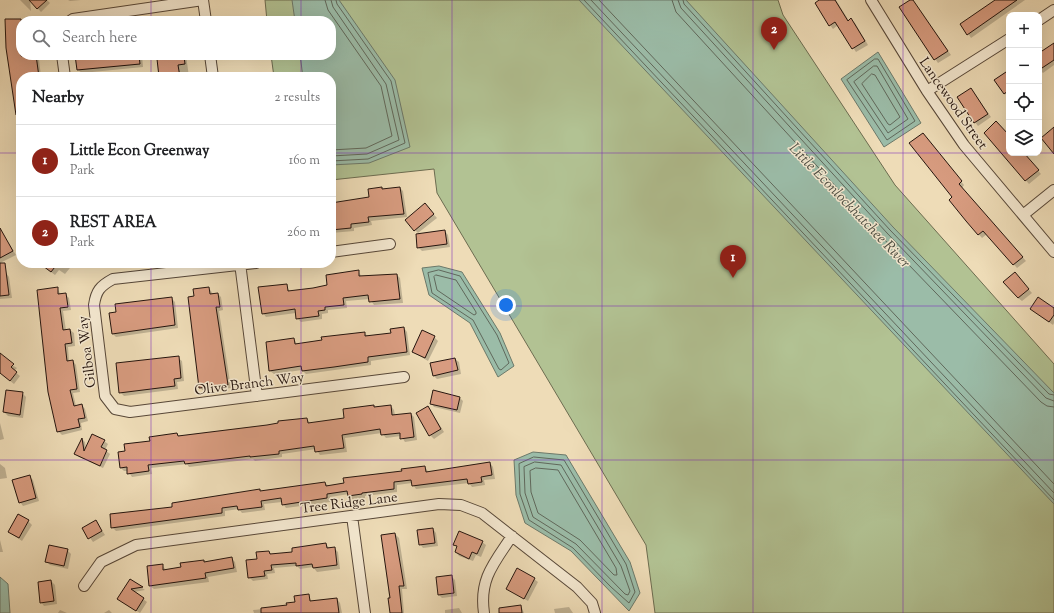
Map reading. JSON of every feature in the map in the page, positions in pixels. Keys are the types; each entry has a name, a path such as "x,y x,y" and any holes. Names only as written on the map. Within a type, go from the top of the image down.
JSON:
{"street":[{"path":"87,16 203,0 205,16"},
{"name":"Lancewood Street","path":"870,0 927,91 964,145 1054,252"},
{"path":"1042,18 1054,10"},
{"path":"927,91 1006,41"},
{"path":"63,60 64,72"},
{"path":"211,60 212,72"},
{"path":"1023,215 1054,190"},
{"path":"336,251 390,244"},
{"name":"Gilboa Way","path":"105,396 94,305 96,293 102,285 113,279 206,268"},
{"path":"241,268 257,396"},
{"name":"Olive Branch Way","path":"105,396 115,409 130,412 404,377"},
{"name":"Tree Ridge Lane","path":"84,586 101,562 136,545 439,504 461,505 482,514 577,587 592,603 595,613"},
{"path":"352,516 365,613"},
{"path":"484,613 483,587 489,570 512,536"}],"shaded area":[{"path":"265,0 778,0 783,15 895,185 1054,364 1054,613 655,613 646,545 437,193 434,169 336,179 336,72 273,72 272,60 336,60 336,16 267,16"}],"water":[{"path":"292,0 339,0 395,80 410,147 369,163 336,165 336,72 302,72 301,60 336,60 336,16 294,16"},
{"name":"Little Econlockhatchee River","path":"579,0 686,0 893,227 1054,393 1054,504"},
{"path":"878,52 921,123 884,147 841,79"},
{"path":"439,266 462,272 500,333 514,366 498,377 470,323 429,295 422,268"},
{"path":"533,452 566,455 630,562 640,593 629,611 571,551 525,523 516,495 514,460"},
{"path":"0,577 8,584 10,613 0,613"}],"building":[{"path":"29,0 47,0 37,9"},
{"path":"819,0 835,0 848,21 851,18 865,41 852,49 835,22 829,26 815,3"},
{"path":"910,0 913,0 948,51 934,60 899,7"},
{"path":"995,0 1017,0 967,35 960,24"},
{"path":"5,19 16,19 16,60 37,60 38,72 16,72 16,115 6,48"},
{"path":"1054,43 1054,60 1042,68 1042,51"},
{"path":"76,60 140,60 140,64 77,70"},
{"path":"157,60 184,60 185,64 178,65 179,72 158,72"},
{"path":"1006,72 1006,92 1004,94 994,80"},
{"path":"971,88 988,114 974,123 957,97"},
{"path":"996,121 1006,132 1006,156 1027,156 1039,170 1025,181 984,133"},
{"path":"1054,127 1054,154 1042,139 1042,137"},
{"path":"923,133 962,181 959,184 1023,257 1013,265 983,231 978,235 966,221 949,200 952,197 909,143"},
{"path":"400,187 404,214 368,217 369,222 351,224 351,228 336,230 336,202 369,197 368,189"},
{"path":"425,203 434,214 414,231 405,220"},
{"path":"0,228 13,251 0,258"},
{"path":"445,230 447,244 417,248 416,234"},
{"path":"0,263 5,263 9,295 0,296"},
{"path":"46,268 54,268 51,272"},
{"path":"359,270 359,276 397,274 400,299 369,302 368,295 343,298 344,305 325,307 325,310 318,311 319,316 296,319 295,309 262,314 258,287 287,284 288,291 313,288 327,285 326,275"},
{"path":"1015,272 1029,289 1018,298 1003,282"},
{"path":"58,287 58,294 66,293 68,307 60,308 63,330 70,329 72,343 65,344 67,361 73,360 77,389 70,390 74,406 82,404 85,418 78,419 80,427 57,432 48,392 37,290"},
{"path":"209,287 210,294 218,293 220,307 216,307 228,385 199,388 188,297 194,296 193,289"},
{"path":"172,297 175,325 112,334 109,313 116,312 115,304"},
{"path":"1038,297 1054,308 1054,315 1049,322 1030,309"},
{"path":"404,327 407,352 368,357 368,362 334,367 302,371 301,366 269,371 266,342 294,338 295,344 322,340 321,337 365,332 365,336 391,333 390,329"},
{"path":"422,330 435,336 425,358 412,352"},
{"path":"0,353 14,364 11,367 17,372 10,381 0,373"},
{"path":"179,356 181,378 174,379 175,386 119,393 116,363"},
{"path":"455,358 458,370 433,376 430,363"},
{"path":"6,390 23,392 20,415 3,412"},
{"path":"433,390 460,397 457,410 430,404"},
{"path":"374,405 374,407 391,405 392,415 411,413 414,437 400,439 400,433 381,435 380,429 342,435 344,448 315,452 314,446 279,451 279,454 185,464 184,461 148,465 149,471 127,474 127,467 120,468 118,452 125,451 124,444 150,441 149,437 177,433 178,436 267,425 278,423 278,421 307,418 308,423 344,418 343,409"},
{"path":"428,406 441,429 429,436 416,413"},
{"path":"92,434 105,440 101,447 107,450 100,466 74,454 82,438 84,451"},
{"path":"490,462 492,475 481,477 482,482 468,484 467,479 412,486 411,480 394,482 394,489 348,496 347,491 327,494 327,498 282,505 281,498 261,501 262,507 238,510 237,506 222,508 222,513 111,528 110,514 172,507 172,503 260,489 260,491 325,482 326,486 344,483 343,478 402,471 401,469 425,466 426,472"},
{"path":"30,475 36,498 19,503 12,480"},
{"path":"18,514 29,520 19,538 8,532"},
{"path":"96,520 102,531 88,539 82,528"},
{"path":"433,528 435,543 419,545 417,530"},
{"path":"459,531 483,541 477,554 472,552 469,559 455,552 457,546 453,545"},
{"path":"395,533 404,586 399,586 402,613 390,613 388,598 390,598 381,535"},
{"path":"326,543 327,548 335,547 337,565 313,568 312,564 296,566 296,563 271,565 272,570 264,571 265,576 248,578 246,560 257,559 256,552 269,551 270,554 292,552 292,548"},
{"path":"49,545 68,549 64,566 45,562"},
{"path":"232,557 234,568 205,573 206,578 149,586 147,566 163,564 163,570 181,567 180,563 204,560 204,562"},
{"path":"517,568 535,578 524,599 506,589"},
{"path":"452,575 454,593 438,595 436,577"},
{"path":"130,579 143,587 131,589 144,598 136,611 117,599"},
{"path":"51,580 54,601 40,603 38,582"},
{"path":"309,594 310,601 337,598 339,613 261,613 261,608 287,605 286,603 295,602 294,596"},
{"path":"521,605 522,613 499,613 499,608"}],"place":[{"name":"REST AREA","path":"774,50"},
{"name":"Little Econ Greenway","path":"733,278"}]}
